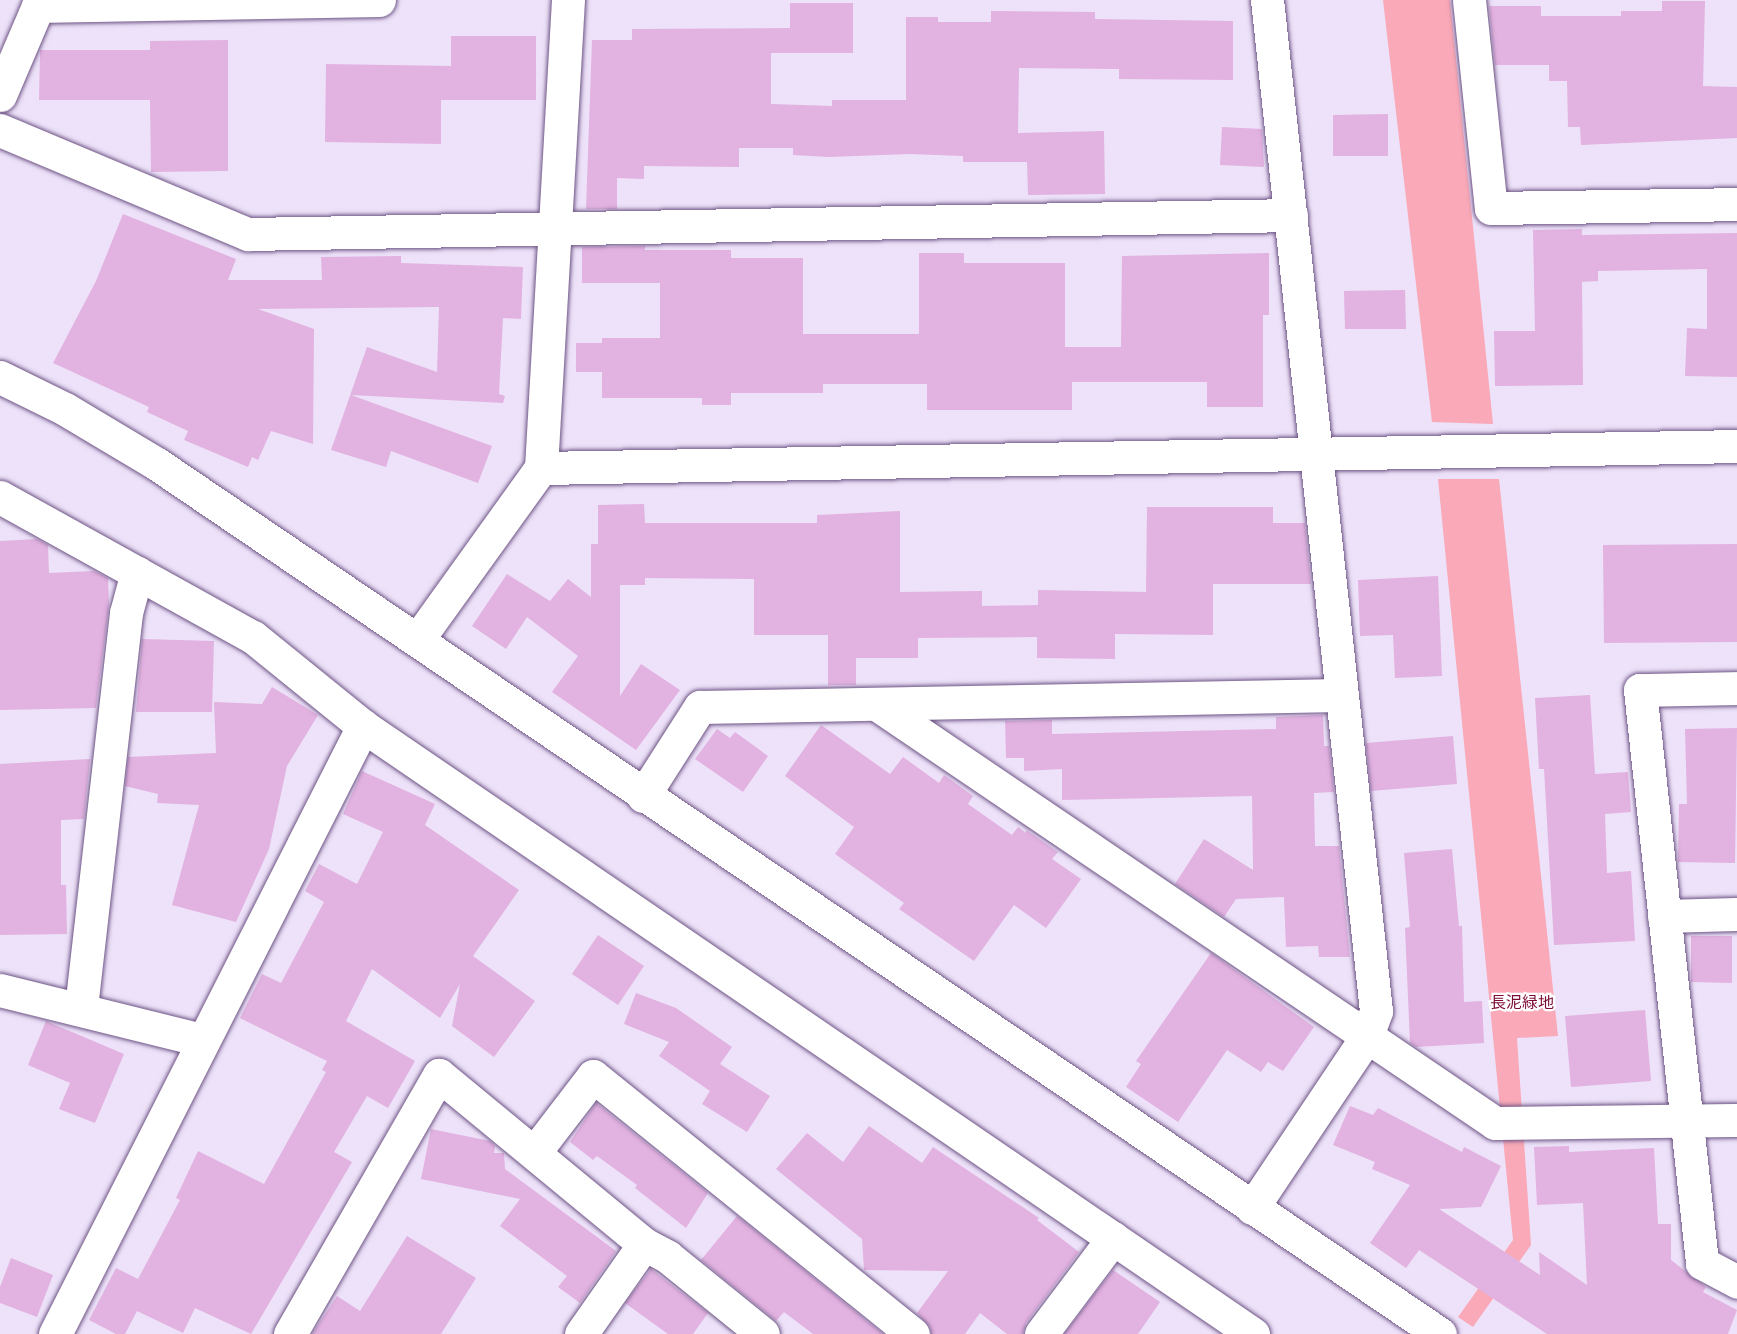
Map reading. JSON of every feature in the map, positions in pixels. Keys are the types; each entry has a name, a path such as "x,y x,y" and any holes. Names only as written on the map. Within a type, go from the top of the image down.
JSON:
{"street":[{"path":"0,95 38,6 379,0"},
{"path":"418,639 541,468 553,228 568,0"},
{"path":"1252,1208 1367,1036 1376,1011 1267,0"},
{"path":"1469,0 1491,208 1737,204"},
{"path":"0,130 248,234 1290,215"},
{"path":"0,377 157,464 418,639 643,796 1440,1334"},
{"path":"541,468 1737,446"},
{"path":"0,497 253,637 363,726 1253,1334"},
{"path":"81,1008 126,613 137,572"},
{"path":"1737,688 1640,690 1702,1263 1737,1281"},
{"path":"643,796 700,707 1341,695"},
{"path":"878,705 1495,1123 1737,1120"},
{"path":"55,1334 363,726"},
{"path":"1664,916 1737,914"},
{"path":"0,990 81,1008 202,1040"},
{"path":"290,1334 439,1075 644,1244 668,1257 763,1334"},
{"path":"534,1153 593,1076 913,1334"},
{"path":"1041,1334 1113,1238"},
{"path":"581,1334 644,1244"}],"green space":[{"path":"1383,0 1450,0 1493,424 1432,422"},
{"name":"長泥緑地","path":"1438,479 1499,479 1558,1036 1517,1038 1531,1245 1473,1327 1458,1317 1513,1240"}],"building":[{"path":"1662,1 1705,1 1703,86 1737,87 1737,138 1581,145 1580,127 1568,127 1567,81 1549,81 1549,65 1495,65 1489,6 1541,6 1541,16 1621,16 1621,11 1662,11"},
{"path":"790,3 853,3 853,53 771,53 771,104 832,106 832,100 906,100 906,17 938,17 938,22 991,22 991,11 1095,12 1095,19 1233,21 1233,80 1119,79 1119,69 1019,68 1018,133 1104,131 1105,194 1028,195 1027,162 963,162 963,156 909,154 829,157 793,155 793,148 739,148 739,167 644,166 644,179 617,178 617,209 586,209 592,40 632,40 632,29 790,28"},
{"path":"451,36 536,36 536,100 441,100 441,144 325,142 326,64 451,66"},
{"path":"228,40 228,171 151,172 150,100 39,100 40,50 150,50 150,41"},
{"path":"1388,114 1388,156 1333,156 1333,115"},
{"path":"1222,127 1262,129 1264,167 1220,165"},
{"path":"123,214 236,259 228,280 322,280 321,257 401,256 401,263 523,267 521,319 503,318 499,394 505,396 503,403 351,395 492,446 478,483 391,451 386,467 331,450 367,347 437,372 439,307 258,309 314,329 313,444 271,431 258,460 252,457 248,467 184,440 188,431 147,412 149,407 53,363 96,281"},
{"path":"1582,229 1582,235 1737,233 1737,377 1685,376 1687,328 1707,329 1707,269 1598,271 1598,281 1582,282 1583,385 1495,386 1494,331 1535,331 1533,230"},
{"path":"645,246 645,250 731,250 731,258 803,258 803,334 919,334 919,253 964,253 964,263 1065,263 1065,347 1121,347 1122,256 1269,253 1269,315 1263,315 1263,407 1207,407 1207,382 1072,382 1072,410 927,410 927,384 823,384 823,393 731,393 731,405 702,405 702,398 602,398 602,372 576,372 576,343 602,343 602,338 660,338 660,283 582,283 582,247"},
{"path":"1405,290 1406,329 1345,329 1344,291"},
{"path":"644,504 645,523 817,523 817,515 900,511 900,592 982,591 982,606 1038,605 1038,590 1146,592 1147,507 1273,507 1273,523 1305,523 1311,584 1213,584 1213,635 1115,634 1115,659 1037,658 1037,637 918,638 918,658 856,658 856,685 828,685 828,635 754,635 754,579 645,578 645,585 620,585 620,696 641,664 680,690 636,750 552,692 578,656 527,617 506,649 472,626 507,574 550,601 568,579 591,597 591,544 598,544 598,505"},
{"path":"37,539 48,545 49,573 94,571 108,578 109,604 96,708 0,710 0,541"},
{"path":"1737,544 1737,642 1604,643 1603,545"},
{"path":"1438,576 1442,676 1395,678 1393,635 1360,636 1358,580"},
{"path":"142,639 214,641 212,712 136,712"},
{"path":"272,687 318,715 287,766 269,849 236,922 172,905 199,805 157,803 158,794 125,786 128,757 216,753 214,702 262,704"},
{"path":"1590,695 1595,774 1628,772 1631,812 1605,814 1607,873 1631,871 1635,941 1554,945 1544,769 1539,769 1535,698"},
{"path":"1323,715 1324,746 1329,746 1334,792 1314,793 1315,846 1339,846 1350,957 1319,957 1318,946 1286,947 1284,897 1236,899 1224,917 1175,884 1204,839 1253,870 1252,796 1062,800 1062,769 1024,771 1024,758 1006,758 1005,721 1052,720 1052,734 1276,729 1276,717"},
{"path":"821,725 890,774 903,757 939,783 944,775 973,796 968,804 1012,835 1018,827 1058,852 1052,859 1081,879 1046,928 1014,905 974,961 899,909 904,903 835,854 854,827 785,776"},
{"path":"1737,728 1735,863 1678,862 1679,804 1687,804 1685,729"},
{"path":"717,729 730,738 735,732 768,756 743,792 695,759"},
{"path":"1453,736 1457,784 1371,791 1366,743"},
{"path":"90,759 84,819 61,820 61,885 66,885 67,934 0,935 0,764"},
{"path":"362,771 435,804 425,825 519,890 473,956 535,1001 494,1057 452,1026 460,984 440,1018 372,969 346,1021 415,1061 388,1108 367,1096 334,1152 352,1162 251,1334 195,1308 183,1333 137,1311 125,1334 116,1334 89,1320 116,1268 138,1279 180,1200 176,1198 198,1151 264,1184 326,1072 322,1070 327,1061 240,1018 262,974 281,983 324,902 305,891 319,864 357,884 383,832 343,814"},
{"path":"1452,849 1459,926 1462,926 1464,1002 1482,1001 1484,1043 1416,1047 1410,1043 1405,928 1410,927 1404,853"},
{"path":"598,935 644,966 618,1005 572,974"},
{"path":"1691,936 1732,936 1732,983 1691,982"},
{"path":"1211,953 1314,1027 1283,1071 1268,1062 1261,1072 1227,1050 1178,1122 1126,1087 1141,1064 1136,1061"},
{"path":"636,993 676,1008 732,1047 720,1064 770,1096 747,1132 702,1104 710,1091 659,1056 669,1042 624,1024"},
{"path":"1645,1010 1651,1081 1571,1087 1565,1016"},
{"path":"46,1021 124,1054 95,1123 59,1109 70,1083 28,1065"},
{"path":"596,1103 708,1193 686,1228 635,1188 637,1185 597,1156 593,1160 570,1142"},
{"path":"1350,1106 1373,1115 1378,1108 1462,1152 1464,1147 1501,1166 1481,1207 1439,1209 1540,1275 1539,1252 1587,1285 1583,1203 1537,1205 1534,1147 1569,1146 1569,1152 1654,1148 1658,1224 1671,1224 1671,1260 1706,1287 1703,1292 1737,1310 1728,1334 1547,1334 1419,1250 1406,1268 1370,1243 1410,1185 1372,1169 1375,1162 1333,1145"},
{"path":"869,1126 922,1163 933,1147 1039,1218 1037,1220 1079,1252 1026,1323 1023,1334 1007,1334 980,1313 965,1334 931,1334 930,1327 917,1313 948,1271 864,1270 862,1239 776,1169 807,1133 843,1162"},
{"path":"431,1129 490,1141 495,1146 494,1153 504,1153 505,1169 616,1251 580,1303 558,1287 567,1276 500,1226 520,1199 421,1179"},
{"path":"737,1216 883,1334 813,1334 784,1312 776,1321 701,1260"},
{"path":"407,1236 476,1278 441,1334 312,1334 337,1296 360,1311"},
{"path":"11,1258 53,1275 37,1317 0,1303 0,1287"},
{"path":"651,1269 708,1313 693,1334 668,1334 625,1303"},
{"path":"1113,1270 1160,1302 1138,1334 1064,1334"}]}
